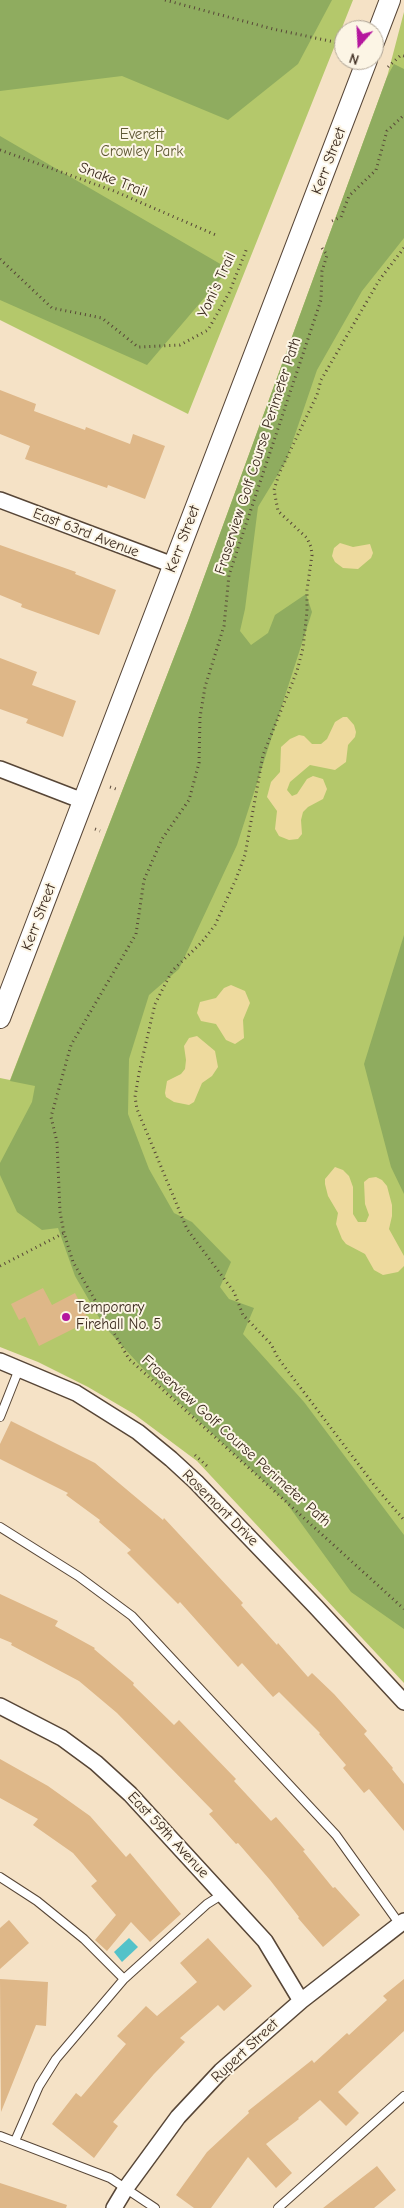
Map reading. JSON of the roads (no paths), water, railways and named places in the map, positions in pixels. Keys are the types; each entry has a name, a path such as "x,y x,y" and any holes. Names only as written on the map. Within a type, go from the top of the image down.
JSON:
{"street":[{"path":"382,20 390,0"},
{"name":"Kerr Street","path":"0,1018 363,70"},
{"name":"East 63rd Avenue","path":"0,500 172,565"},
{"path":"0,769 83,801"},
{"name":"Rosemont Drive","path":"0,1361 76,1393 138,1432 171,1459 196,1482 316,1607 404,1702"},
{"name":"East 59th Avenue","path":"0,1706 62,1738 96,1763 130,1794 265,1941 302,2001"},
{"name":"Rupert Street","path":"114,2208 126,2188 178,2117 221,2071 302,2001 403,1925"}],"lane":[{"path":"0,1417 19,1369"},
{"path":"0,1527 78,1576 132,1616 336,1835 403,1925"},
{"path":"0,1877 37,1901 84,1939 124,1979"},
{"path":"15,2141 39,2086 56,2059 124,1979 207,1904 223,1894"},
{"path":"278,2208 404,2096"},
{"path":"0,2136 110,2178 155,2208"}],"water":[{"path":"129,1938 138,1947 122,1962 114,1952"}],"place":[{"name":"Temporary Firehall No. 5","path":"66,1317"}],"park label":[{"name":"Everett Crowley Park","path":"142,144"}]}
